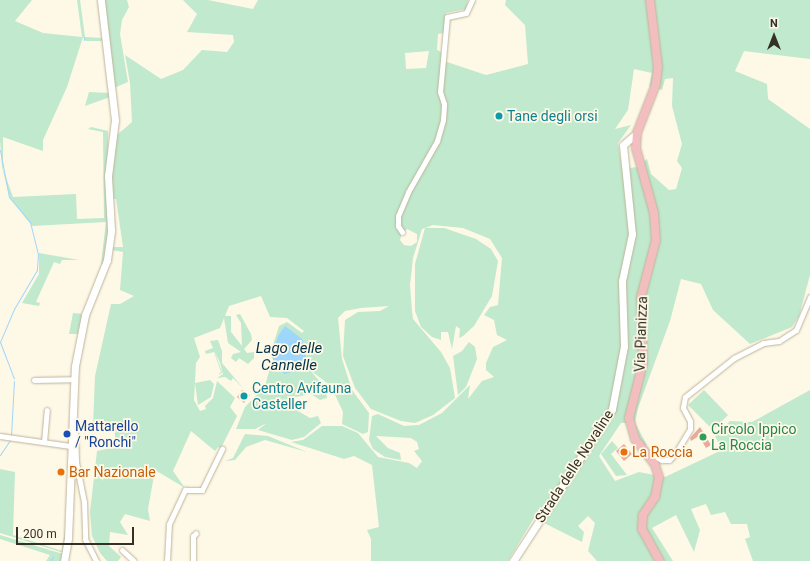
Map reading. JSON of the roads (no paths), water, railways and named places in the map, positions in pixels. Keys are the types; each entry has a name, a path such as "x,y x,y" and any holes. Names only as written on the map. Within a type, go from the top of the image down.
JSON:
{"main road":[{"path":"64,561 68,538 70,446 73,432 73,379 83,321 105,266 110,243 108,176 115,120 101,0"},
{"name":"Via Pianizza","path":"650,0 658,68 656,84 637,133 638,156 656,229 641,297 643,363 630,418 632,434 655,465 659,477 655,497 642,515 642,529 660,561"},
{"name":"Strada delle Novaline","path":"513,561 612,409 624,346 622,282 632,234 623,145 637,133"}],"street":[{"path":"402,232 398,226 398,216 408,192 437,141 443,120 444,104 440,92 447,17 466,13 472,0"},
{"path":"641,448 651,455 669,460 689,435 690,421 683,408 685,397 734,358 763,343 779,341 796,330 810,297"},
{"path":"34,380 73,379"},
{"path":"44,442 47,410"},
{"path":"73,432 76,462 84,502 86,539 96,561"},
{"path":"0,436 70,446"},
{"path":"167,561 169,524 185,490 202,490 222,449"},
{"path":"193,561 193,536 196,533"},
{"path":"122,550 134,561"}],"water":[{"name":"Lago delle Cannelle","path":"285,326 302,339 307,361 306,367 285,374 276,368 272,356 278,336"}],"waterway":[{"path":"0,150 9,197 30,222 38,254 37,270 14,309 0,342 14,378"},
{"path":"11,436 14,381"},
{"path":"0,455 10,440"},
{"path":"50,561 53,557"}],"place":[{"name":"Tane degli orsi","path":"499,116"},
{"name":"Centro Avifauna Casteller","path":"244,396"},
{"name":"Mattarello / \"Ronchi\"","path":"67,434"},
{"name":"Circolo Ippico La Roccia","path":"703,437"},
{"name":"La Roccia","path":"624,452"},
{"name":"Bar Nazionale","path":"61,472"}]}
